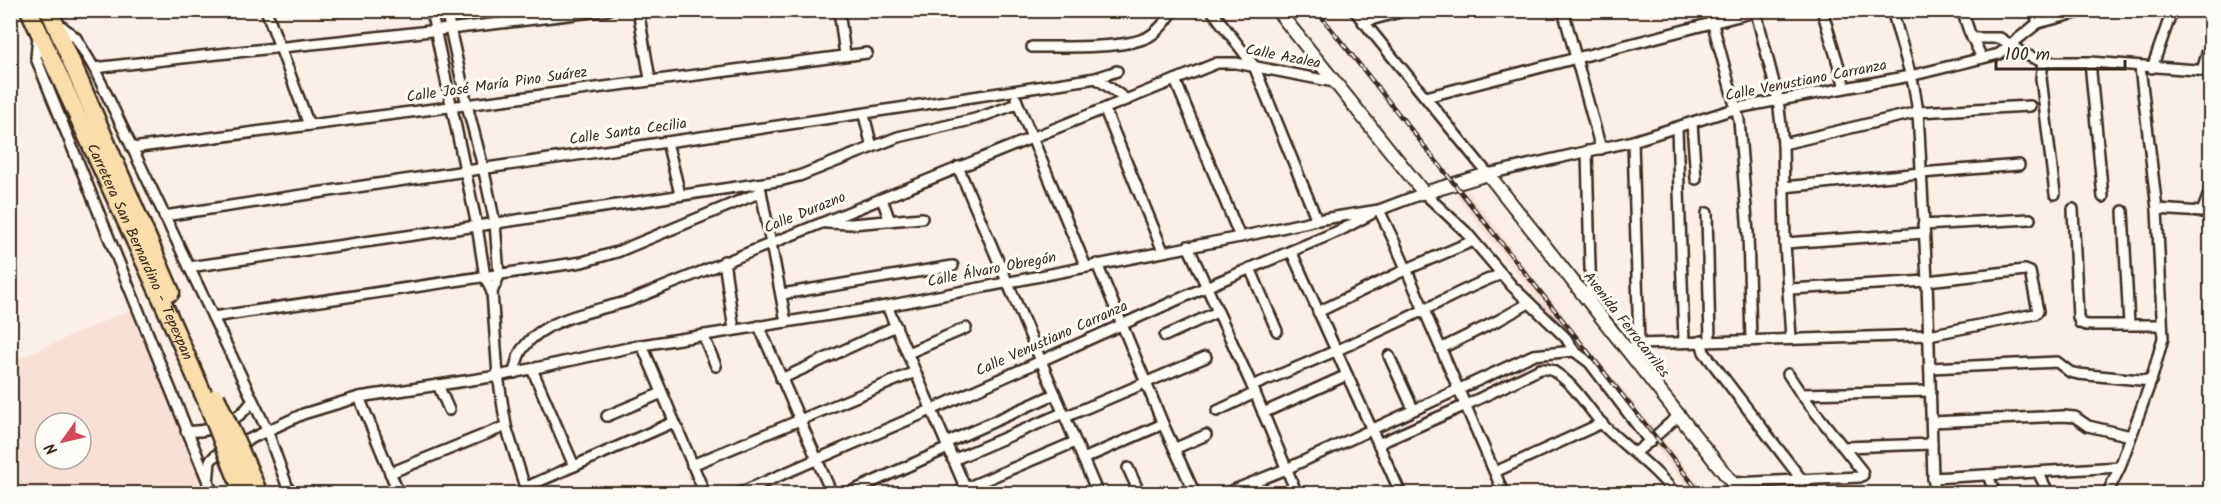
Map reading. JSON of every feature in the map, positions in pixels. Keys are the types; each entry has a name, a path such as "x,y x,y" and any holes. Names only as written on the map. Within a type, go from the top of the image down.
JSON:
{"highway":[{"name":"Carretera San Bernardino - Tepexpan","path":"29,10 161,298 212,401"},
{"name":"Carretera San Bernardino - Tepexpan","path":"51,15 242,473 258,494"},
{"name":"Carretera San Bernardino - Tepexpan","path":"242,473 244,494"}],"street":[{"path":"266,10 309,125"},
{"path":"431,10 477,226 485,277 492,292 498,376 506,426 526,491 574,466 674,422"},
{"path":"446,10 495,223 499,276 492,292"},
{"path":"94,68 281,46 450,30 609,10"},
{"path":"638,10 650,79"},
{"path":"839,10 845,55"},
{"path":"1032,47 1133,42 1149,36 1164,24 1174,10"},
{"path":"1277,10 1334,82"},
{"path":"1354,10 1488,174"},
{"path":"1363,22 1407,10"},
{"path":"1563,10 1601,149"},
{"path":"1709,10 1737,108 1748,233 1751,340"},
{"path":"1822,10 1845,87"},
{"path":"1892,10 1914,87 1918,112 1931,368 1933,478 1936,494"},
{"path":"1962,10 1982,58"},
{"path":"2034,10 2038,23"},
{"name":"Calle Venustiano Carranza","path":"1488,174 1633,141 1737,108 1910,76 1999,54 2038,23 2088,10"},
{"path":"1426,97 1759,11 1778,99 1783,144 1785,243 1790,289 1791,338"},
{"path":"2152,68 2172,11"},
{"path":"1213,12 1254,66 1317,220"},
{"path":"51,15 76,38 94,68 267,430 290,494"},
{"path":"38,31 36,58 213,494"},
{"path":"1972,38 2000,38 2024,54 2043,62 2090,62 2206,71 2211,44"},
{"name":"Calle José María Pino Suárez","path":"132,148 650,79 867,53"},
{"path":"2043,62 2041,78 2055,194"},
{"path":"2090,62 2103,197"},
{"name":"Calle Azalea","path":"1127,100 1217,63 1236,63 1334,82 1424,193"},
{"path":"2107,494 2120,467 2151,381 2163,338 2157,209 2140,67"},
{"name":"Calle Santa Cecilia","path":"164,216 483,167 864,115 1096,78 1117,71"},
{"path":"1096,78 1127,100"},
{"path":"1176,80 1240,237"},
{"path":"1012,91 1086,267"},
{"name":"Calle Durazno","path":"513,373 522,348 538,332 555,323 628,301 1127,100"},
{"path":"213,317 582,262 617,252 760,187 799,176 897,137 975,119 1017,104"},
{"path":"1783,144 1918,112 2030,106"},
{"path":"1106,110 1163,251"},
{"path":"864,115 872,147"},
{"path":"1692,123 1696,179"},
{"path":"1677,128 1684,342"},
{"path":"1633,141 1639,344"},
{"path":"667,142 680,194"},
{"path":"1587,151 1591,305"},
{"path":"1784,187 2019,165"},
{"path":"958,167 1098,494"},
{"name":"Calle Álvaro Obregón","path":"208,484 210,461 216,455 303,414 359,397 498,376 642,345 887,306 1317,220 1379,210 1424,193 1488,174"},
{"name":"Avenida Ferrocarriles","path":"1488,174 1741,494"},
{"path":"189,267 680,194 760,187"},
{"path":"760,187 786,322"},
{"path":"2157,209 2202,212 2211,191"},
{"path":"1424,193 1473,241 1529,303 1566,338 1574,351 1590,363 1650,442"},
{"path":"882,199 890,221"},
{"path":"2073,209 2079,322 2086,325 2161,325"},
{"path":"1379,210 1442,348 1504,494"},
{"name":"Calle Venustiano Carranza","path":"737,494 931,410 1040,359 1291,251 1379,210"},
{"path":"2123,211 2129,325"},
{"path":"1707,213 1704,352 1802,480"},
{"path":"823,223 852,224 922,218"},
{"path":"1785,243 2030,219"},
{"path":"1318,312 1407,269 1473,241"},
{"path":"1188,246 1254,390 1297,494"},
{"path":"1291,251 1401,494"},
{"path":"724,261 734,330"},
{"path":"1097,264 1163,424 1176,448 1195,494"},
{"path":"782,294 953,266"},
{"path":"1250,268 1277,331"},
{"path":"1627,350 1639,344 1929,335 2035,314 2038,310 2030,272 2025,270 1927,281 1790,289"},
{"path":"1217,411 1254,390 1425,310 1474,283 1502,274"},
{"path":"1442,348 1529,303"},
{"path":"887,306 967,491 1075,442"},
{"path":"1165,336 1217,312"},
{"path":"759,326 780,379 832,494"},
{"path":"780,379 896,326"},
{"path":"908,353 966,328"},
{"path":"703,335 716,366"},
{"path":"642,345 705,494"},
{"path":"1224,494 1286,469 1533,356 1574,351"},
{"path":"1389,356 1413,410"},
{"path":"953,460 1147,383 1206,357"},
{"path":"1931,368 2057,362 2070,372 2078,374 2151,381"},
{"path":"532,369 574,466"},
{"path":"1378,444 1466,405 1539,369 1552,370 1578,392 1602,423 1635,452 1675,494"},
{"path":"692,465 915,372"},
{"path":"1733,483 1860,477 1862,471 1788,374"},
{"path":"1263,412 1347,375"},
{"path":"438,385 449,410"},
{"path":"1801,394 1931,391"},
{"path":"608,416 662,393"},
{"path":"846,494 1055,394"},
{"path":"359,397 399,494"},
{"path":"186,431 207,431 244,414 252,402"},
{"path":"1635,452 1679,416"},
{"path":"1932,422 2063,416 2075,417 2088,426 2131,436"},
{"path":"1495,472 1602,423"},
{"path":"1083,459 1163,424"},
{"path":"390,473 506,426"},
{"path":"1176,448 1206,435"},
{"path":"1844,447 1932,444"},
{"path":"1933,478 2120,467"},
{"path":"1128,468 1140,494"},
{"path":"2038,472 2049,494"},
{"path":"1988,475 1995,494"}],"shaded area":[{"path":"1468,190 1533,277 1655,430 1647,436 1456,196"},
{"path":"130,310 205,493 11,493 11,362"},
{"path":"1660,436 1706,493 1692,493 1652,442"}],"railway":[{"path":"1316,10 1701,494"}]}
